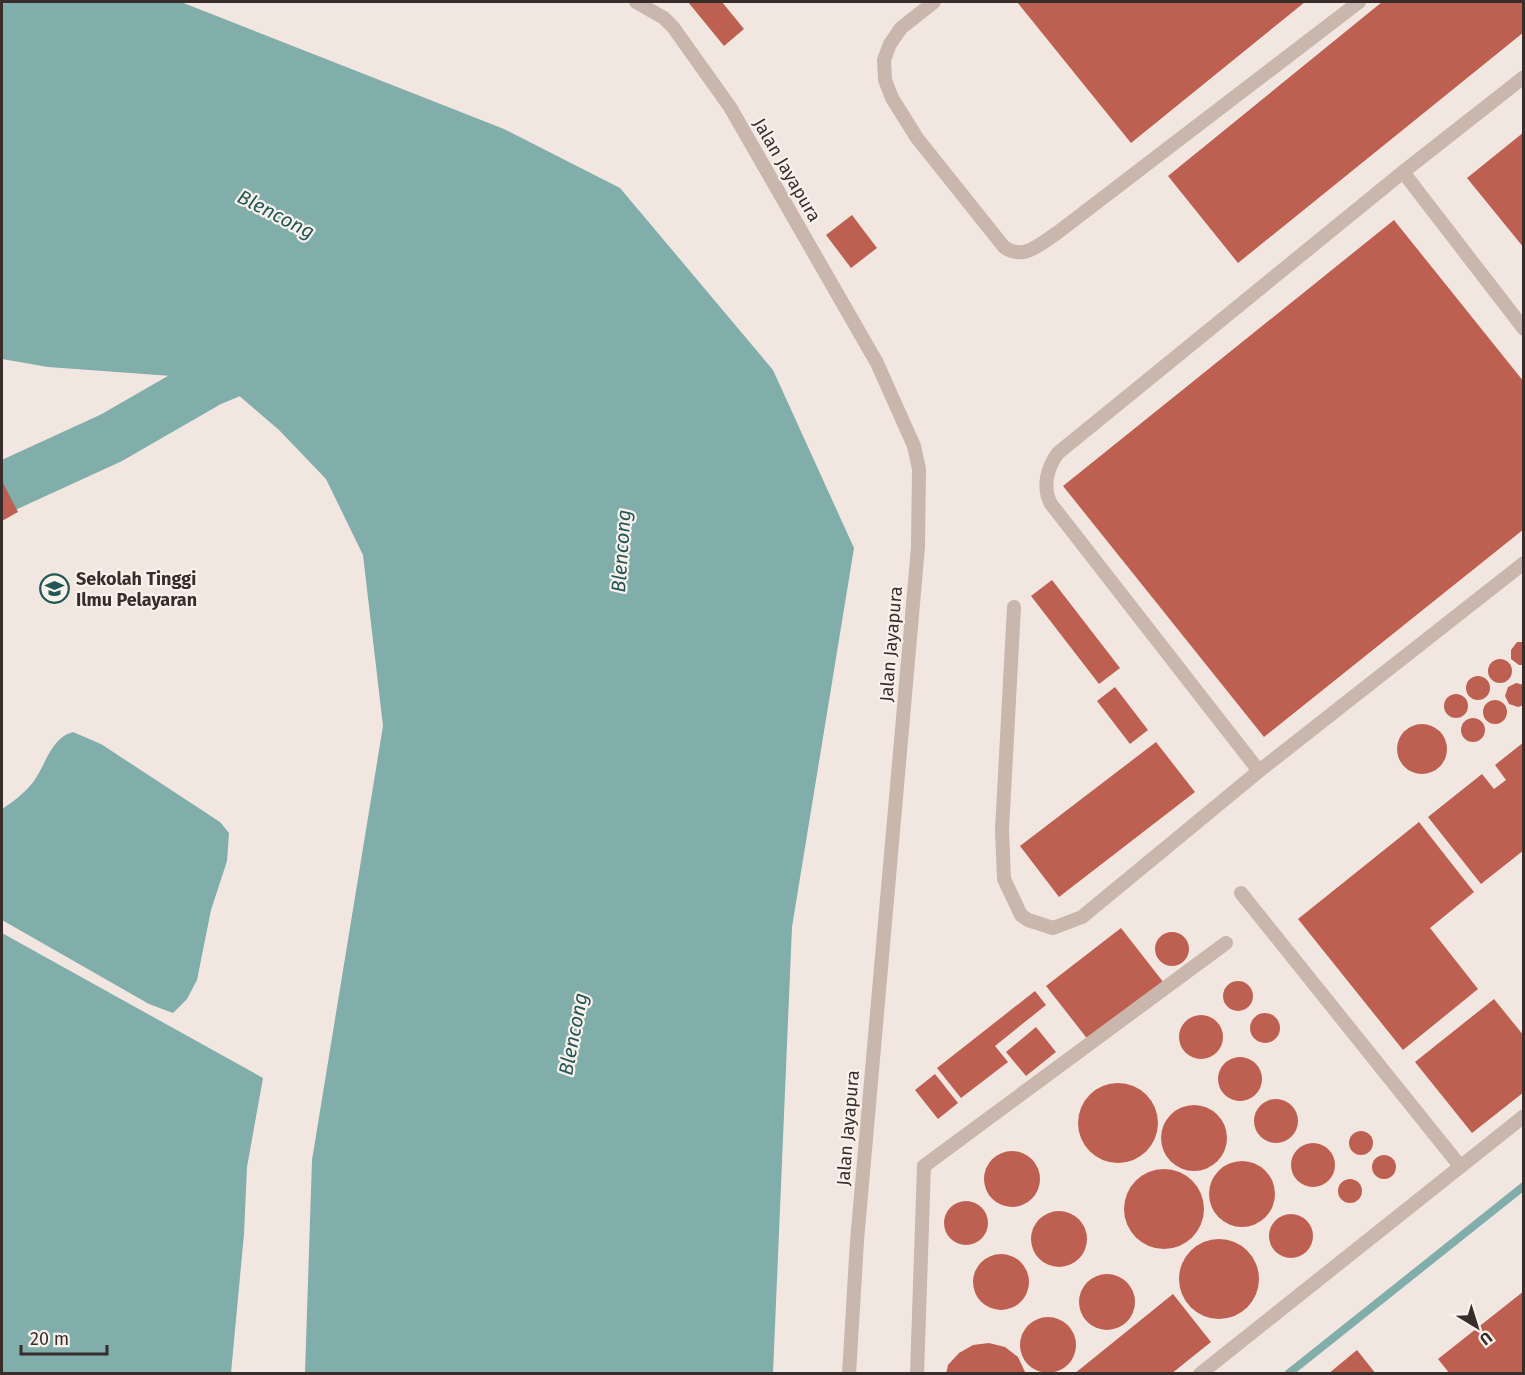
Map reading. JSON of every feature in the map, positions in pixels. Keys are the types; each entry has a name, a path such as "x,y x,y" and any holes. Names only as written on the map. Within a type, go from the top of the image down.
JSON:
{"lane":[{"path":"934,2 901,28 890,44 884,60 885,80 892,98 917,138 1004,248 1018,254 1027,252 1056,232 1359,2"},
{"name":"Jalan Jayapura","path":"644,3 673,27 730,106 877,363 914,446 919,469 918,547 856,1241 849,1374"},
{"path":"1259,771 1051,504 1046,494 1051,462 1059,453 1403,172 1524,77"},
{"path":"1403,172 1524,328"},
{"path":"1014,607 1002,830 1004,879 1021,915 1028,920 1053,928 1082,917 1259,771 1524,563"},
{"path":"1241,893 1460,1166"},
{"path":"917,1374 924,1166 1226,943"},
{"path":"1200,1374 1524,1116"}],"water":[{"name":"Blencong","path":"2,2 181,2 504,129 620,188 773,370 854,548 792,927 773,1373 305,1373 312,1160 383,726 363,555 326,479 279,430 229,387 185,377 48,367 2,359"},
{"path":"73,732 101,744 220,822 229,833 227,861 211,910 197,980 187,999 173,1013 149,1004 2,920 2,809 34,781 59,740"},
{"path":"2,933 263,1078 247,1167 244,1234 231,1373 2,1373"}],"building":[{"path":"688,2 722,2 744,29 724,46"},
{"path":"1017,2 1305,2 1131,143"},
{"path":"1382,2 1524,2 1524,32 1238,263 1168,176"},
{"path":"1524,132 1524,248 1467,178"},
{"path":"852,215 877,248 851,268 826,235"},
{"path":"1394,220 1524,382 1524,529 1264,737 1063,486"},
{"path":"2,481 18,512 2,521"},
{"path":"1052,580 1120,668 1099,684 1031,596"},
{"path":"1517,642 1524,642 1524,665 1519,665 1511,659 1511,650"},
{"path":"1500,659 1505,660 1511,666 1511,676 1505,682 1500,683 1495,682 1489,676 1488,671 1489,666 1495,660"},
{"path":"1478,676 1483,677 1489,683 1489,693 1483,699 1478,700 1473,699 1467,693 1466,688 1467,683 1473,677"},
{"path":"1516,683 1524,685 1524,705 1518,707 1509,704 1505,696 1508,687"},
{"path":"1115,687 1148,730 1130,744 1097,701"},
{"path":"1456,694 1461,695 1467,701 1467,711 1461,717 1456,718 1451,717 1445,711 1444,706 1445,701 1451,695"},
{"path":"1495,700 1500,701 1506,707 1506,717 1500,723 1495,724 1490,723 1484,717 1483,712 1484,707 1490,701"},
{"path":"1473,718 1478,719 1484,725 1484,735 1478,741 1473,742 1468,741 1462,735 1461,730 1462,725 1468,719"},
{"path":"1422,724 1431,726 1442,735 1447,749 1445,758 1436,769 1422,774 1413,772 1402,763 1397,749 1399,740 1408,729"},
{"path":"1156,742 1195,792 1059,897 1020,846"},
{"path":"1524,742 1524,850 1481,884 1428,817 1482,774 1494,789 1506,780 1495,765"},
{"path":"1419,822 1474,892 1430,928 1478,989 1403,1050 1298,919"},
{"path":"1121,928 1164,983 1089,1041 1046,986"},
{"path":"1172,932 1184,937 1189,949 1184,961 1172,966 1160,961 1155,949 1160,937"},
{"path":"1238,981 1249,985 1253,996 1249,1007 1238,1011 1227,1007 1223,996 1227,985"},
{"path":"1035,991 1046,1005 995,1046 1008,1062 961,1098 937,1068"},
{"path":"1494,999 1524,1036 1524,1092 1472,1133 1415,1062"},
{"path":"1265,1013 1276,1017 1280,1028 1276,1039 1265,1043 1254,1039 1250,1028 1254,1017"},
{"path":"1201,1015 1210,1016 1217,1021 1222,1028 1222,1046 1217,1053 1210,1058 1201,1059 1192,1058 1185,1053 1180,1046 1179,1037 1180,1028 1185,1021 1192,1016"},
{"path":"1036,1027 1056,1052 1026,1076 1006,1052"},
{"path":"1240,1057 1249,1058 1256,1063 1261,1070 1261,1088 1256,1095 1249,1100 1240,1101 1231,1100 1224,1095 1219,1088 1218,1079 1219,1070 1224,1063 1231,1058"},
{"path":"935,1074 958,1103 938,1119 915,1090"},
{"path":"1118,1083 1133,1086 1146,1095 1155,1108 1158,1123 1155,1138 1146,1151 1133,1160 1118,1163 1103,1160 1090,1151 1081,1138 1078,1123 1081,1108 1090,1095 1103,1086"},
{"path":"1276,1099 1285,1100 1292,1105 1297,1112 1297,1130 1292,1137 1285,1142 1276,1143 1267,1142 1260,1137 1255,1130 1254,1121 1255,1112 1260,1105 1267,1100"},
{"path":"1194,1105 1207,1108 1217,1115 1224,1125 1227,1138 1224,1151 1217,1161 1207,1168 1194,1171 1181,1168 1171,1161 1164,1151 1161,1138 1164,1125 1171,1115 1181,1108"},
{"path":"1361,1131 1369,1135 1373,1143 1369,1151 1361,1155 1353,1151 1349,1143 1353,1135"},
{"path":"1313,1143 1322,1144 1329,1149 1334,1156 1334,1174 1329,1181 1322,1186 1313,1187 1304,1186 1297,1181 1292,1174 1291,1165 1292,1156 1297,1149 1304,1144"},
{"path":"1012,1151 1023,1153 1032,1159 1038,1168 1040,1179 1038,1190 1032,1199 1023,1205 1012,1207 1001,1205 992,1199 986,1190 984,1179 986,1168 992,1159 1001,1153"},
{"path":"1384,1155 1392,1159 1396,1167 1392,1175 1384,1179 1376,1175 1372,1167 1376,1159"},
{"path":"1242,1161 1254,1164 1265,1171 1272,1182 1275,1194 1272,1206 1265,1217 1254,1224 1242,1227 1230,1224 1219,1217 1212,1206 1209,1194 1212,1182 1219,1171 1230,1164"},
{"path":"1164,1169 1179,1172 1192,1181 1201,1194 1204,1209 1201,1224 1192,1237 1179,1246 1164,1249 1149,1246 1136,1237 1127,1224 1124,1209 1127,1194 1136,1181 1149,1172"},
{"path":"1350,1179 1355,1180 1361,1186 1361,1196 1355,1202 1350,1203 1345,1202 1339,1196 1338,1191 1339,1186 1345,1180"},
{"path":"966,1201 981,1208 988,1223 981,1238 966,1245 951,1238 944,1223 951,1208"},
{"path":"1059,1211 1070,1213 1079,1219 1085,1228 1087,1239 1085,1250 1079,1259 1070,1265 1059,1267 1048,1265 1039,1259 1033,1250 1031,1239 1033,1228 1039,1219 1048,1213"},
{"path":"1291,1214 1300,1215 1307,1220 1312,1227 1312,1245 1307,1252 1300,1257 1291,1258 1282,1257 1275,1252 1270,1245 1269,1236 1270,1227 1275,1220 1282,1215"},
{"path":"1219,1239 1234,1242 1247,1251 1256,1264 1259,1279 1256,1294 1247,1307 1234,1316 1219,1319 1204,1316 1191,1307 1182,1294 1179,1279 1182,1264 1191,1251 1204,1242"},
{"path":"996,1254 1006,1254 1021,1262 1027,1271 1029,1282 1027,1293 1021,1302 1006,1310 996,1310 985,1305 978,1298 973,1287 973,1277 978,1266 985,1259"},
{"path":"1102,1274 1112,1274 1127,1282 1133,1291 1135,1302 1133,1313 1127,1322 1112,1330 1102,1330 1091,1325 1084,1318 1079,1307 1079,1297 1084,1286 1091,1279"},
{"path":"1524,1291 1524,1374 1450,1374 1438,1359"},
{"path":"1173,1294 1211,1342 1171,1374 1074,1374"},
{"path":"1043,1317 1053,1317 1068,1325 1074,1334 1076,1345 1074,1356 1068,1365 1053,1373 1043,1373 1032,1368 1025,1361 1020,1350 1020,1340 1025,1329 1032,1322"},
{"path":"989,1343 1005,1347 1018,1357 1026,1374 946,1374 948,1365 959,1353 973,1345"},
{"path":"1357,1350 1376,1374 1328,1374"}],"waterway":[{"path":"2,488 111,438 210,381 275,354"},
{"path":"1288,1374 1524,1186"}],"place":[{"name":"Sekolah Tinggi Ilmu Pelayaran","path":"55,589"}]}
